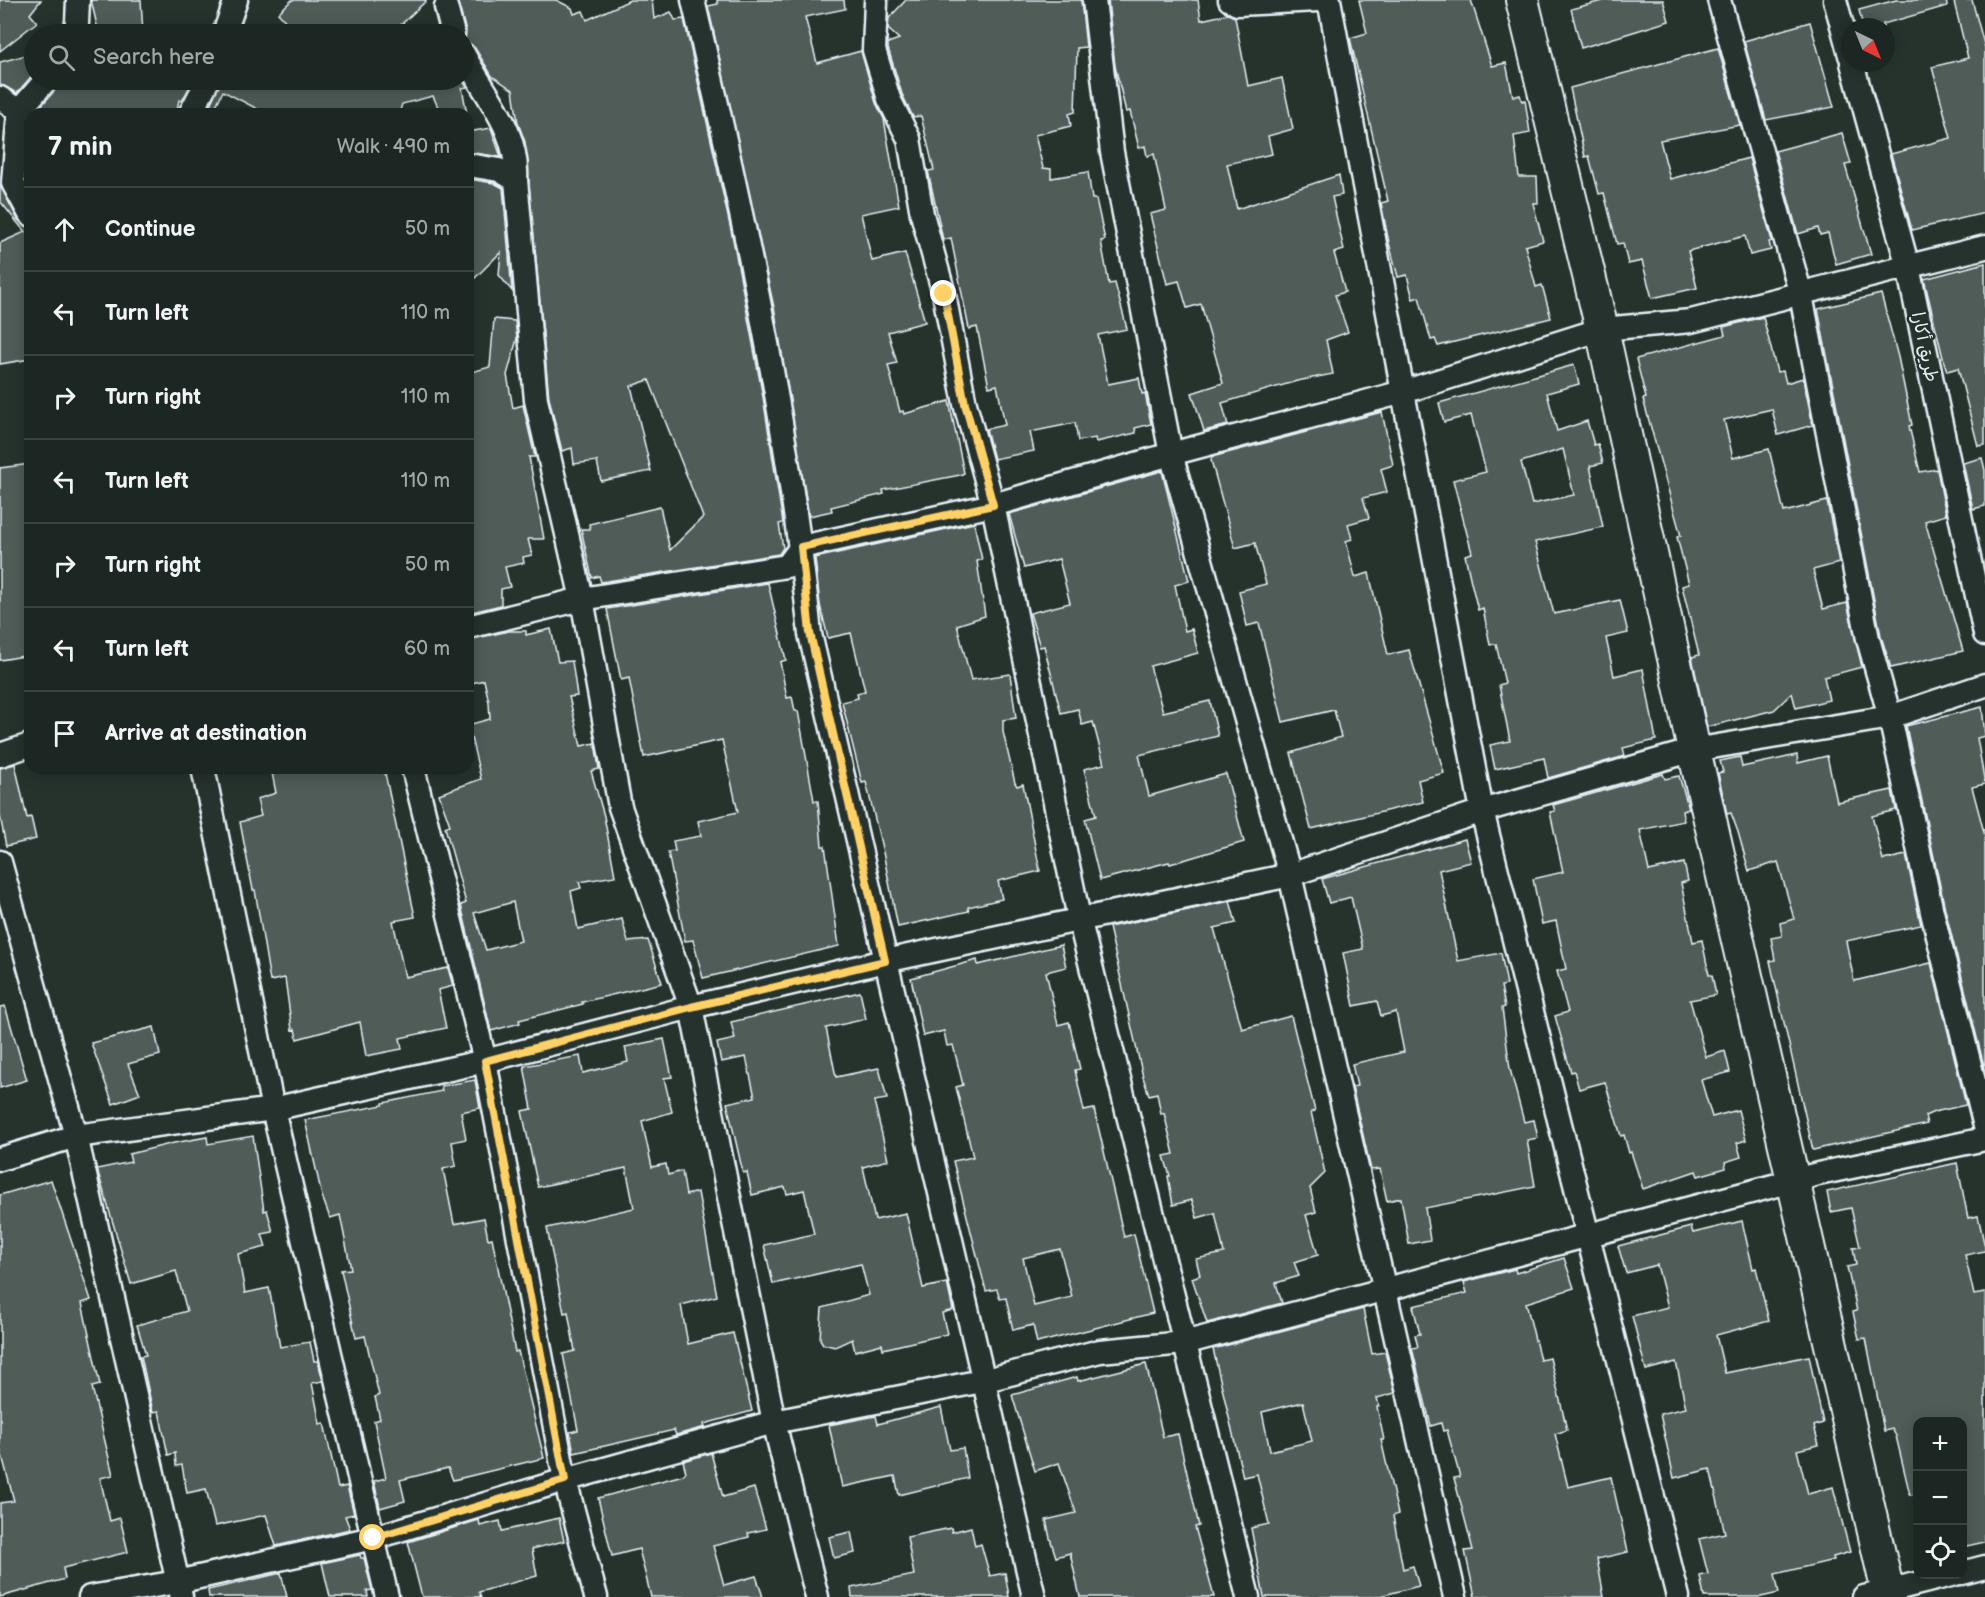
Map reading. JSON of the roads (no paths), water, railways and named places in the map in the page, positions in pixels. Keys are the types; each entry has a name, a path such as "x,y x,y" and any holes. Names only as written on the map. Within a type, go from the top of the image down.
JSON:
{"street":[{"path":"77,24 78,0"},
{"path":"228,24 236,0"},
{"path":"693,0 774,375 801,547 810,633 982,1381 1035,1597"},
{"path":"1095,0 1112,152 1171,454 1290,876 1383,1291 1455,1597"},
{"path":"1230,0 1237,4 1318,0"},
{"path":"1329,0 1482,811 1678,1597"},
{"path":"1522,0 1602,329 1694,750 1793,1183 1881,1595 1940,1579"},
{"path":"1719,0 1801,295 1868,639 1890,717 1932,912 1985,1126"},
{"path":"1835,0 1841,22"},
{"path":"876,2 874,50 889,99 909,139 922,214 944,294 965,404 993,505 1079,918 1248,1597"},
{"path":"446,7 450,24"},
{"path":"474,71 492,99 513,144 517,161 516,180 536,400 582,599 620,807 691,1007 774,1422 817,1597"},
{"name":"طريق أكارا","path":"1854,72 1908,267 1985,634"},
{"path":"24,203 13,183 19,111 37,90"},
{"path":"193,108 203,90"},
{"path":"0,98 19,111"},
{"path":"474,166 500,170 516,180"},
{"path":"474,626 582,599 787,566 801,547 993,505 1402,392 1602,329 1691,321 1985,247"},
{"path":"0,1159 76,1136 273,1109 485,1061 691,1007 885,961 1079,918 1290,876 1482,811 1694,750 1890,717 1985,686"},
{"path":"0,755 24,747"},
{"path":"204,774 273,1109 387,1597"},
{"path":"414,774 485,1061 565,1480 596,1597"},
{"path":"0,862 76,1136 179,1589"},
{"path":"90,1597 179,1589 373,1538 565,1480 774,1422 982,1381 1100,1351 1184,1343 1793,1183 1818,1174 1985,1138"},
{"path":"1967,1572 1985,1567"}]}
